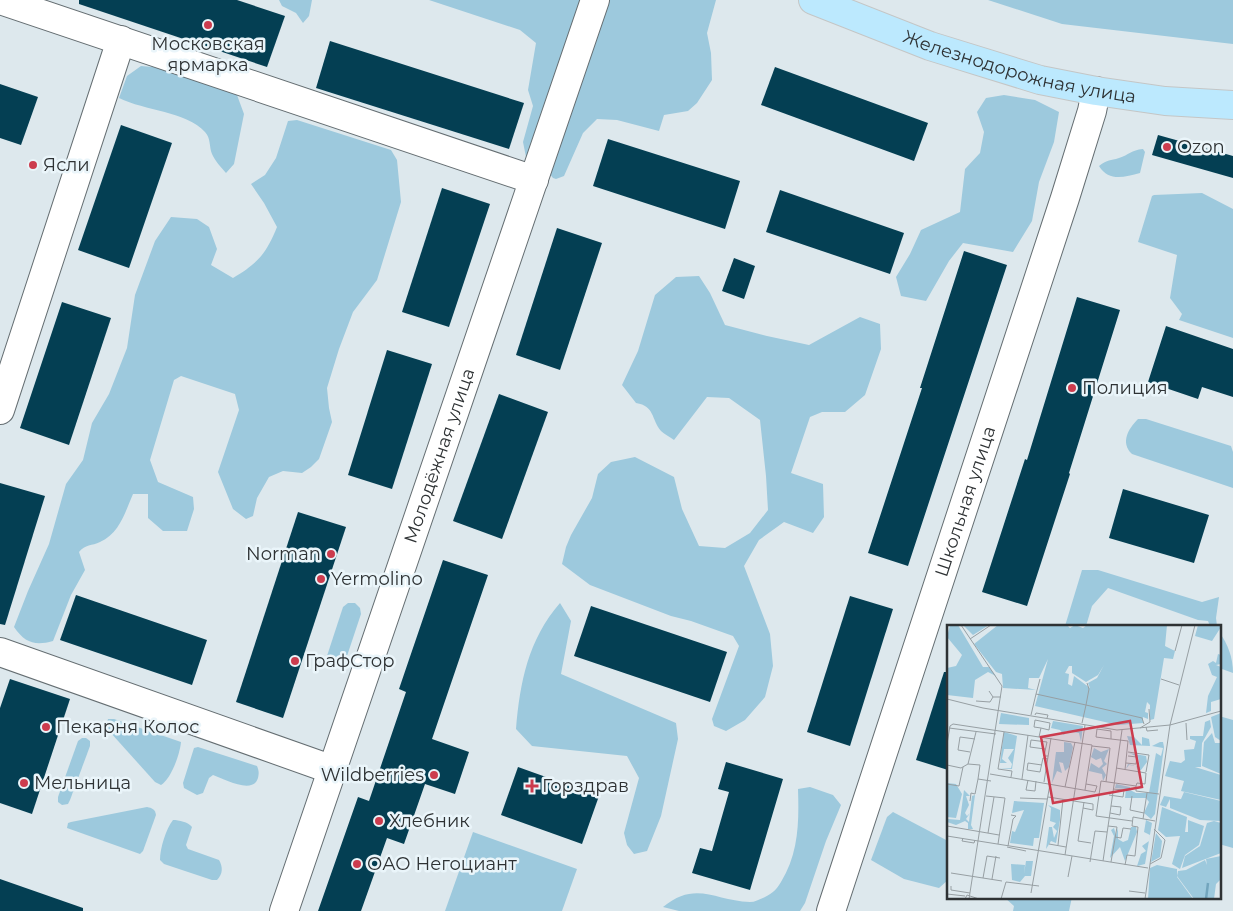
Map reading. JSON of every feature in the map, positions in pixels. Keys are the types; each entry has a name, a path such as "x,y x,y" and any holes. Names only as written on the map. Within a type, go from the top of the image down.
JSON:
{"main road":[{"name":"Железнодорожная улица","path":"813,0 930,46 1040,80 1096,91 1166,101 1233,105"}],"street":[{"path":"0,0 534,180"},
{"name":"Молодёжная улица","path":"284,911 596,0"},
{"path":"0,410 121,40"},
{"name":"Школьная улица","path":"831,911 1065,198 1092,111 1096,91"},
{"path":"0,652 333,770"}],"shaded area":[{"path":"279,0 312,0 309,16 303,23 296,13 282,6"},
{"path":"429,0 589,0 536,148 526,157 523,142 533,106 528,90 536,43 520,30"},
{"path":"603,0 716,0 707,33 711,53 712,80 697,103 688,111 664,115 659,131 617,120 597,119 583,133 564,176 556,179 549,173"},
{"path":"988,0 1233,0 1233,44 1062,24"},
{"path":"141,66 175,69 237,95 244,114 234,164 226,173 213,157 207,134 197,125 176,115 119,98 127,76"},
{"path":"1004,95 1035,100 1059,112 1054,142 1039,182 1032,221 1013,252 963,243 949,261 926,301 901,296 896,277 910,254 921,230 960,212 965,169 980,153 984,132 977,112 986,98"},
{"path":"297,120 391,150 397,160 401,202 377,280 353,312 339,349 327,388 332,422 319,459 302,473 283,471 269,477 257,498 253,516 246,519 233,509 218,472 239,410 235,394 181,376 174,380 150,460 158,482 193,497 194,509 187,531 163,531 148,518 148,494 133,494 117,528 107,538 86,546 79,552 85,570 71,595 53,641 36,643 26,640 14,627 49,544 66,484 83,460 92,423 109,394 127,348 135,295 155,241 171,217 197,219 209,227 217,249 211,265 233,278 249,268 265,251 277,227 251,184 265,175 276,158 288,121"},
{"path":"1143,149 1145,152 1140,173 1117,177 1107,174 1099,166 1107,161"},
{"path":"1202,193 1233,209 1233,338 1179,320 1182,314 1170,298 1177,255 1138,242 1152,196"},
{"path":"699,276 710,293 725,325 809,345 860,317 880,324 881,349 865,395 845,412 822,412 810,417 791,473 823,484 824,517 813,533 784,522 759,540 744,566 770,634 773,666 765,697 745,720 726,731 714,726 712,719 739,646 733,636 671,616 590,585 562,564 571,535 592,498 598,474 611,462 635,457 674,477 682,509 699,546 725,548 750,533 768,510 760,420 729,398 707,397 674,440 661,431 650,410 636,403 622,385 638,351 655,295 676,277"},
{"path":"1138,419 1146,419 1231,446 1233,452 1233,488 1132,454 1128,450 1126,441 1131,427"},
{"path":"1082,570 1098,570 1202,602 1219,597 1217,625 1210,625 1208,621 1198,620 1108,588 1092,606 1086,625 1065,625"},
{"path":"348,603 355,603 360,608 361,614 345,662 341,666 334,666 328,662 327,656 343,607"},
{"path":"560,603 571,621 561,674 676,723 678,739 661,816 647,851 634,854 627,845 624,833 639,778 627,756 532,746 516,729 523,678 533,647 549,617"},
{"path":"1220,634 1229,651 1233,673 1220,667"},
{"path":"1220,716 1233,720 1233,848 1220,844"},
{"path":"108,719 114,719 181,742 174,766 165,782 161,785 155,782 110,732 107,726"},
{"path":"82,738 90,741 90,746 70,800 68,804 62,805 58,802 58,797 78,741"},
{"path":"198,747 257,766 258,778 255,783 244,786 213,775 209,778 203,793 197,795 184,788 183,783 194,748"},
{"path":"810,787 833,795 841,805 826,841 805,903 800,911 679,911 663,907 675,899 696,893 754,902 772,893 787,871 795,848 798,825 798,789"},
{"path":"147,807 153,809 156,815 143,851 140,854 67,828 68,823 71,822"},
{"path":"893,812 947,840 947,881 939,888 904,879 871,860 887,817"},
{"path":"173,820 178,820 192,827 186,845 188,849 219,860 222,870 217,880 164,864 160,860 164,839"},
{"path":"473,832 577,869 562,911 445,911"},
{"path":"1005,898 1072,898 1069,911 1013,911 1014,906"}],"building":[{"path":"79,0 237,0 285,16 267,67 79,4"},
{"path":"330,41 524,103 509,149 316,88"},
{"path":"775,67 928,123 914,161 761,105"},
{"path":"0,84 38,97 21,145 0,138"},
{"path":"121,125 172,143 129,268 78,250"},
{"path":"1158,135 1233,156 1233,178 1152,155"},
{"path":"608,139 740,181 725,229 593,186"},
{"path":"442,188 490,204 449,327 402,312"},
{"path":"780,190 904,233 890,274 766,232"},
{"path":"557,228 602,243 560,370 516,355"},
{"path":"964,251 1007,265 908,566 868,553"},
{"path":"734,258 755,266 744,299 722,291"},
{"path":"1077,297 1120,310 1027,606 982,592 1025,459 1027,460"},
{"path":"62,302 111,318 69,445 20,428"},
{"path":"1166,326 1233,349 1233,397 1202,387 1198,399 1148,382"},
{"path":"387,350 432,364 392,489 348,475"},
{"path":"499,394 548,412 502,539 453,521"},
{"path":"0,483 45,496 5,625 0,624"},
{"path":"1123,489 1209,515 1194,563 1109,538"},
{"path":"298,512 346,527 283,718 236,702"},
{"path":"443,560 488,575 432,739 469,752 455,794 425,784 404,844 387,838 361,911 318,911 358,797 369,801 406,692 399,689"},
{"path":"76,595 207,640 192,685 60,640"},
{"path":"850,596 893,609 850,746 807,732"},
{"path":"591,606 727,652 710,702 574,656"},
{"path":"944,672 947,672 947,770 916,760"},
{"path":"10,679 70,699 32,814 0,803 0,708"},
{"path":"726,762 783,779 750,890 692,873 700,848 712,851 729,792 718,789"},
{"path":"518,767 599,796 582,844 501,815"},
{"path":"0,879 83,908 83,911 0,911"}],"place":[{"name":"Московская ярмарка","path":"208,25"},
{"name":"Ozon","path":"1167,147"},
{"name":"Ясли","path":"33,165"},
{"name":"Полиция","path":"1072,388"},
{"name":"Norman","path":"331,554"},
{"name":"Yermolino","path":"321,579"},
{"name":"ГрафСтор","path":"295,661"},
{"name":"Пекарня Колос","path":"46,727"},
{"name":"Wildberries","path":"434,775"},
{"name":"Мельница","path":"24,783"},
{"name":"Горздрав","path":"532,786"},
{"name":"Хлебник","path":"379,821"},
{"name":"ОАО Негоциант","path":"357,864"}]}
